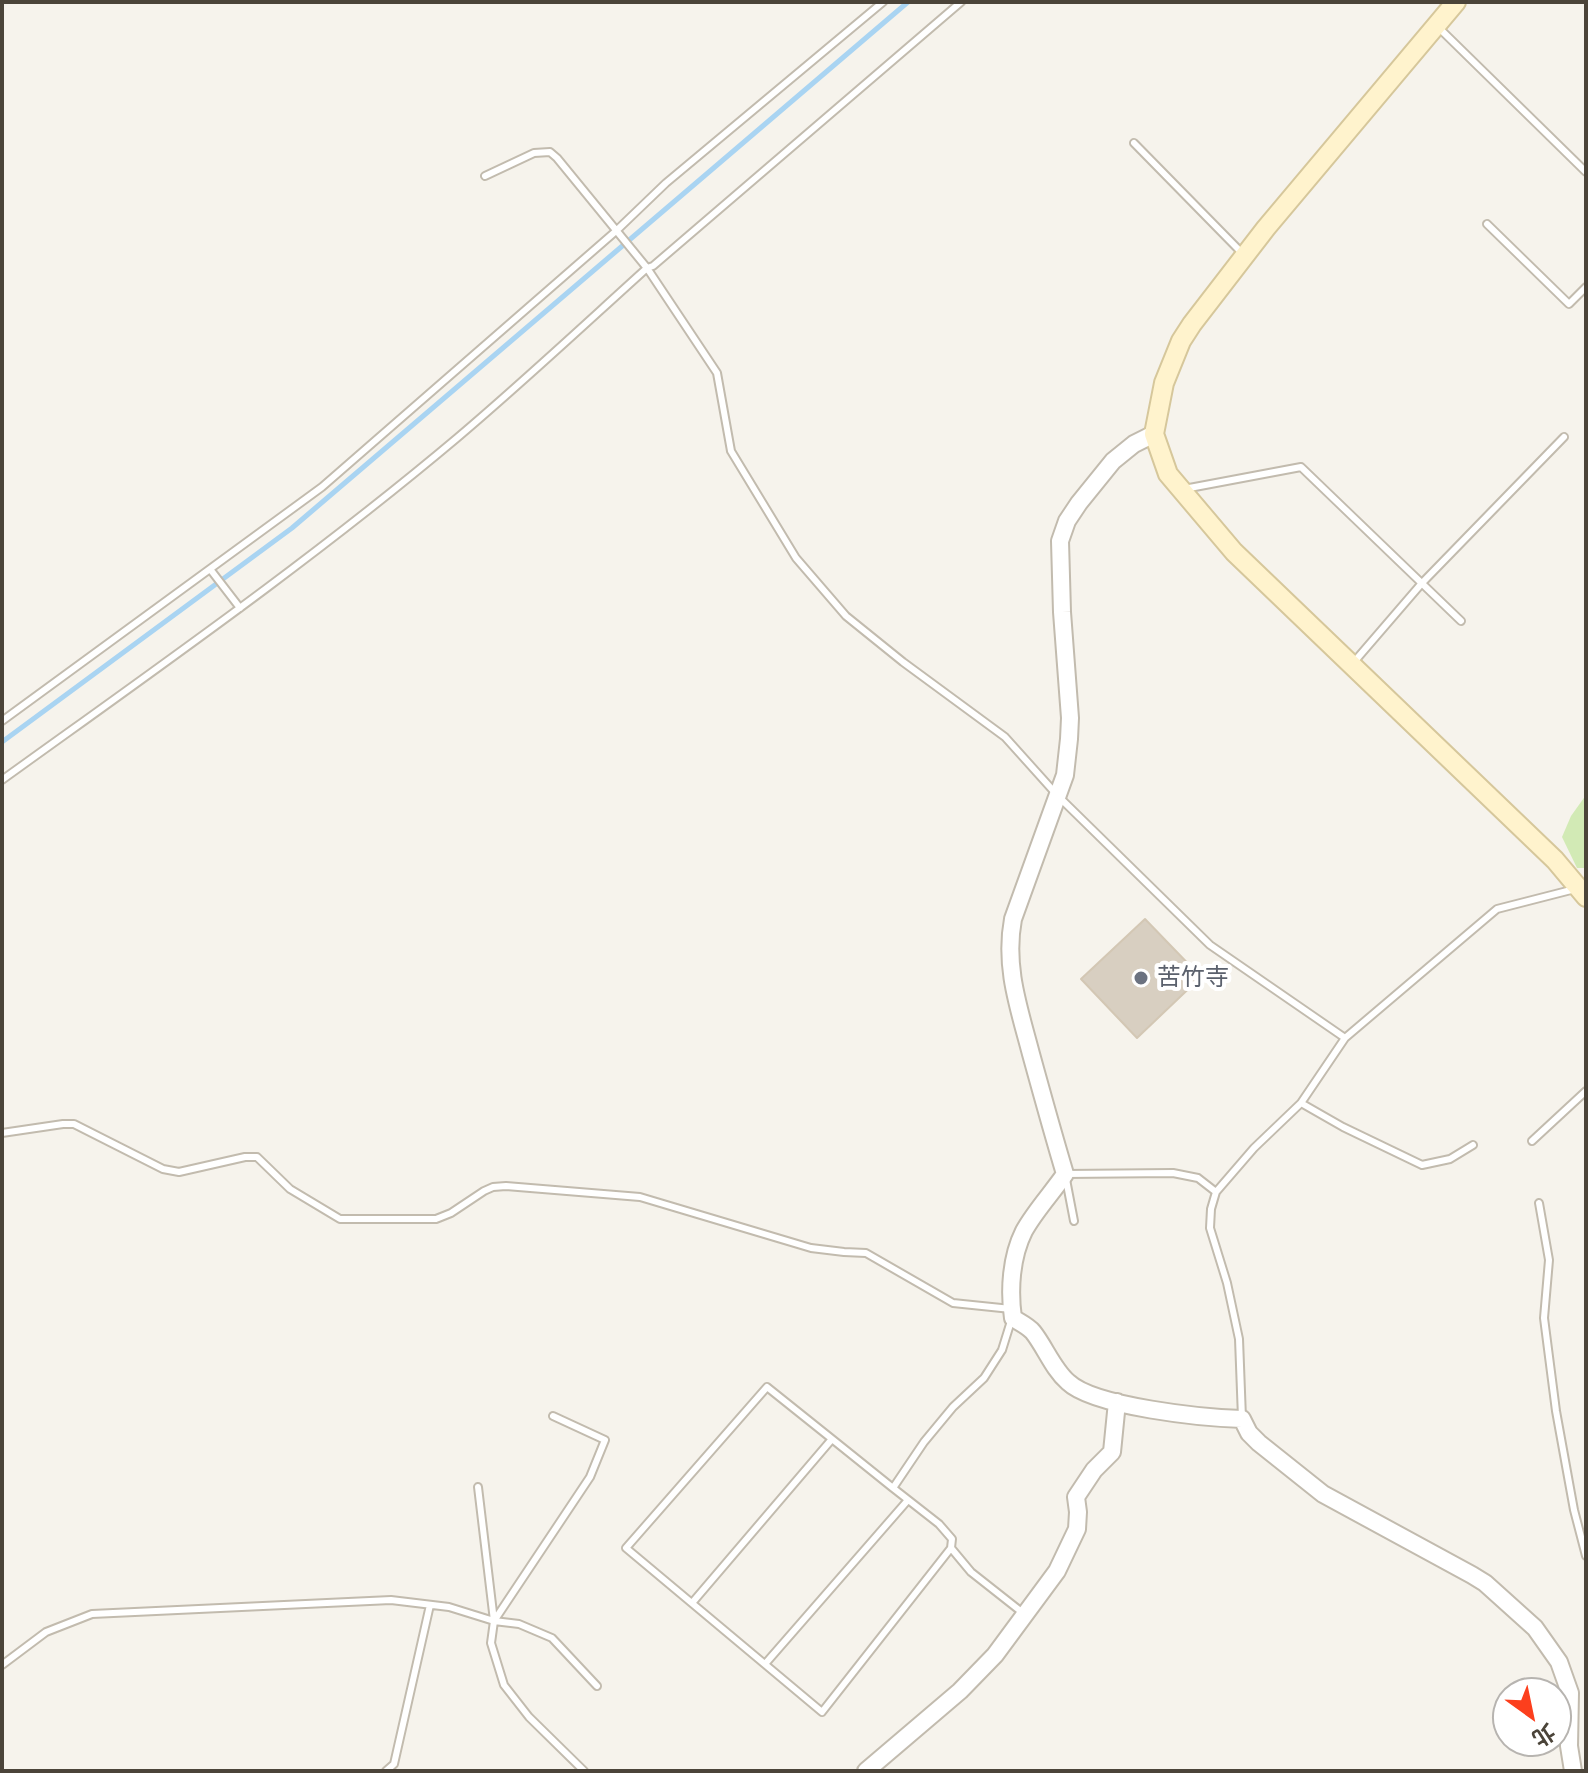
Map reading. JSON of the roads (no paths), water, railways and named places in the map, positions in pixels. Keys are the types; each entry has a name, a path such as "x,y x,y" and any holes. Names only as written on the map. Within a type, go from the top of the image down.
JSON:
{"main road":[{"path":"1456,2 1244,255 1181,341 1164,383 1154,434 1168,474 1234,552 1584,891"}],"street":[{"path":"1154,434 1134,444 1113,461 1067,521 1060,541 1070,718 1065,775 1013,919 1009,941 1010,972 1018,1008 1065,1174 1025,1229 1017,1248 1009,1296 1012,1313 1031,1330 1067,1381 1078,1390 1117,1402 1204,1418 1242,1419 1259,1443 1323,1494 1485,1583 1535,1628 1559,1662 1570,1693 1569,1746 1573,1771"},
{"path":"866,1771 960,1691 995,1655 1057,1571 1077,1529 1076,1497 1094,1470 1112,1452 1117,1402"}],"lane":[{"path":"2,721 322,487 616,231 666,183 883,2"},
{"path":"2,780 240,608 458,437 647,268 961,2"},
{"path":"1436,25 1586,172"},
{"path":"1134,143 1244,255"},
{"path":"485,176 534,153 550,152 557,158 647,268 717,373 731,451 796,558 846,616 1005,737 1058,796 1210,945 1345,1038"},
{"path":"1487,224 1569,304 1586,287"},
{"path":"1352,665 1422,583 1564,437"},
{"path":"1181,489 1301,467 1461,621"},
{"path":"210,569 240,608"},
{"path":"1242,1419 1239,1339 1227,1283 1210,1228 1216,1192 1254,1148 1301,1103 1345,1038 1497,909 1584,891"},
{"path":"1532,1141 1586,1091"},
{"path":"1301,1103 1422,1165 1450,1159 1473,1145"},
{"path":"2,1133 74,1124 163,1169 179,1172 257,1157 290,1189 340,1219 436,1219 484,1191 506,1186 640,1197 811,1248 866,1253 953,1303 1012,1313 1002,1350 984,1378 953,1407 924,1442 893,1488"},
{"path":"1074,1221 1065,1174 1173,1173 1198,1178 1216,1192"},
{"path":"1539,1203 1549,1260 1544,1318 1554,1396 1574,1510 1586,1556"},
{"path":"767,1387 893,1488 939,1524 952,1539 951,1548 822,1712 626,1548 767,1387"},
{"path":"494,1621 590,1477 605,1440 553,1416"},
{"path":"692,1603 832,1439"},
{"path":"478,1487 494,1621 491,1643 504,1685 529,1717 584,1771"},
{"path":"765,1664 908,1500"},
{"path":"951,1548 971,1572 1026,1615"},
{"path":"2,1665 46,1632 92,1614 391,1600 449,1607 494,1621 519,1624 552,1638 597,1686"},
{"path":"386,1771 394,1764 430,1605"}],"waterway":[{"path":"2,742 292,528 908,2"}],"place":[{"name":"苦竹寺","path":"1141,978"}]}
